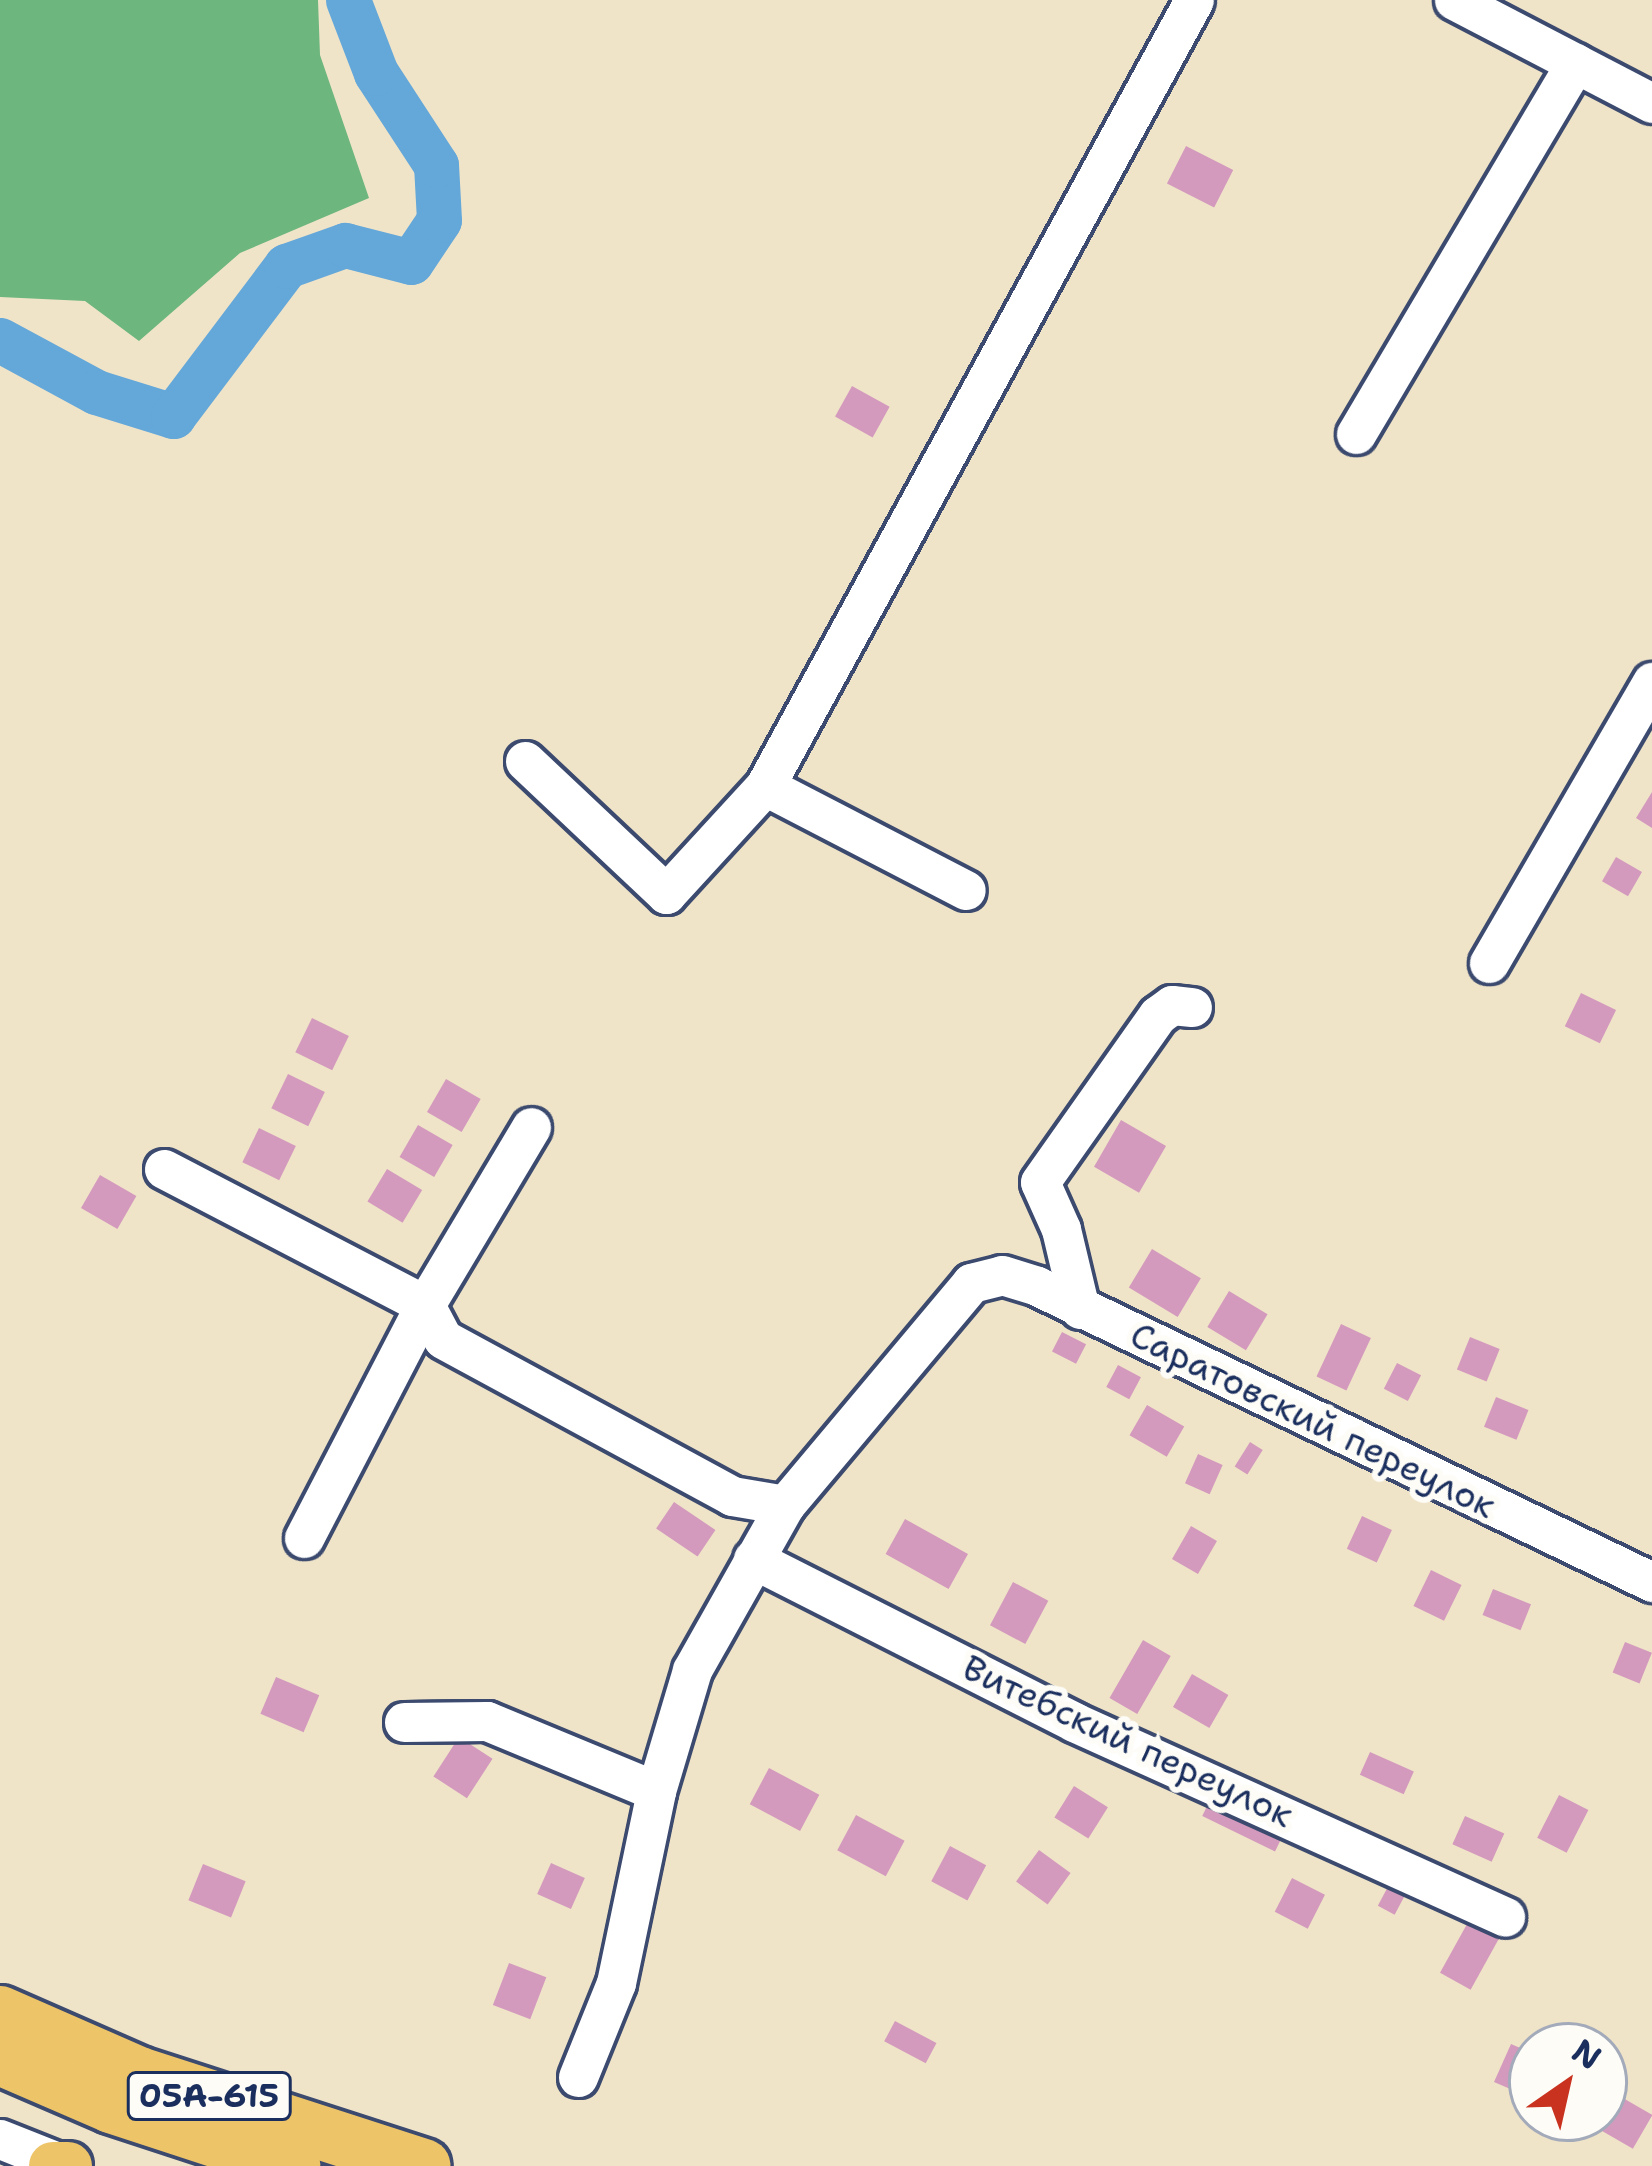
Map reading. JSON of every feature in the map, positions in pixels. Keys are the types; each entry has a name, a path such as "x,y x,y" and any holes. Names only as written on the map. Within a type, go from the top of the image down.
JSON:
{"highway":[{"name":"05А-615","path":"0,2013 139,2074 423,2166"},
{"name":"05А-615","path":"0,2058 111,2106 293,2166"}],"street":[{"path":"525,761 666,894 765,786 1194,0"},
{"path":"1454,0 1652,103"},
{"path":"1356,434 1575,63"},
{"path":"1489,963 1652,682"},
{"path":"765,786 966,890"},
{"path":"1079,1309 1061,1229 1040,1182 1158,1015 1172,1005 1192,1007"},
{"path":"304,1538 425,1305 531,1126"},
{"path":"164,1169 425,1305 443,1339 732,1496 785,1505 692,1670 656,1791 616,1983 578,2077"},
{"name":"Саратовский переулок","path":"785,1505 970,1282 1020,1279 1652,1582"},
{"name":"Витебский переулок","path":"753,1559 1074,1722 1505,1917"},
{"path":"404,1722 487,1720 656,1791"},
{"path":"0,2139 59,2164"}],"green space":[{"path":"0,0 318,0 320,55 369,198 240,253 139,341 85,301 0,297"}],"building":[{"path":"1186,146 1233,170 1214,207 1167,183"},
{"path":"852,386 890,407 873,437 835,417"},
{"path":"1652,792 1652,828 1636,818"},
{"path":"1616,857 1642,872 1628,896 1602,881"},
{"path":"1581,993 1616,1010 1600,1043 1565,1026"},
{"path":"312,1018 349,1036 332,1070 295,1052"},
{"path":"288,1074 325,1092 308,1126 271,1108"},
{"path":"446,1079 481,1099 462,1132 427,1112"},
{"path":"1121,1120 1166,1146 1139,1193 1094,1167"},
{"path":"418,1125 453,1145 434,1177 400,1157"},
{"path":"259,1128 296,1146 279,1180 242,1162"},
{"path":"387,1169 422,1190 403,1223 367,1202"},
{"path":"100,1175 136,1196 117,1229 81,1208"},
{"path":"1152,1249 1201,1278 1178,1317 1129,1288"},
{"path":"1229,1291 1268,1314 1246,1350 1207,1327"},
{"path":"1341,1324 1371,1338 1346,1391 1316,1377"},
{"path":"1062,1332 1086,1344 1076,1364 1052,1352"},
{"path":"1470,1337 1500,1349 1487,1381 1457,1369"},
{"path":"1397,1363 1421,1375 1408,1401 1384,1389"},
{"path":"1118,1365 1141,1377 1129,1399 1106,1387"},
{"path":"1496,1397 1528,1410 1516,1440 1484,1427"},
{"path":"1147,1405 1184,1426 1167,1457 1130,1435"},
{"path":"1250,1442 1263,1450 1247,1475 1235,1467"},
{"path":"1198,1454 1223,1465 1210,1494 1185,1483"},
{"path":"674,1502 715,1530 698,1556 656,1529"},
{"path":"1362,1516 1392,1530 1377,1563 1347,1549"},
{"path":"905,1519 968,1554 949,1589 886,1554"},
{"path":"1191,1526 1217,1541 1198,1574 1172,1559"},
{"path":"1431,1570 1462,1585 1444,1621 1413,1606"},
{"path":"1013,1582 1048,1601 1025,1644 990,1625"},
{"path":"1493,1589 1531,1604 1521,1630 1483,1615"},
{"path":"1143,1640 1171,1656 1137,1714 1110,1698"},
{"path":"1625,1642 1652,1653 1640,1683 1613,1673"},
{"path":"1192,1674 1228,1695 1209,1728 1173,1707"},
{"path":"276,1677 319,1695 304,1732 260,1714"},
{"path":"459,1737 493,1759 467,1798 433,1776"},
{"path":"1370,1752 1414,1772 1404,1794 1360,1775"},
{"path":"769,1768 819,1795 800,1831 750,1804"},
{"path":"1074,1786 1108,1807 1088,1839 1054,1817"},
{"path":"1559,1795 1588,1810 1567,1853 1537,1838"},
{"path":"1211,1798 1284,1834 1275,1851 1202,1816"},
{"path":"856,1815 905,1841 886,1876 837,1850"},
{"path":"1465,1816 1504,1833 1492,1862 1452,1844"},
{"path":"950,1846 986,1865 967,1901 931,1881"},
{"path":"1039,1850 1071,1873 1048,1904 1016,1882"},
{"path":"551,1863 585,1878 571,1909 537,1894"},
{"path":"203,1864 246,1881 231,1917 188,1900"},
{"path":"1292,1878 1325,1895 1308,1929 1275,1912"},
{"path":"1391,1881 1408,1890 1395,1915 1378,1906"},
{"path":"1472,1915 1503,1932 1471,1990 1440,1973"},
{"path":"509,1963 546,1977 530,2019 493,2005"},
{"path":"895,2021 936,2043 926,2063 884,2041"},
{"path":"1508,2051 1508,2088 1494,2082"},
{"path":"1628,2101 1652,2115 1633,2149 1621,2142 1628,2142"}],"waterway":[{"path":"0,340 96,392 173,416 286,266 345,245 411,262 439,220 436,165 376,73 348,0"}]}
